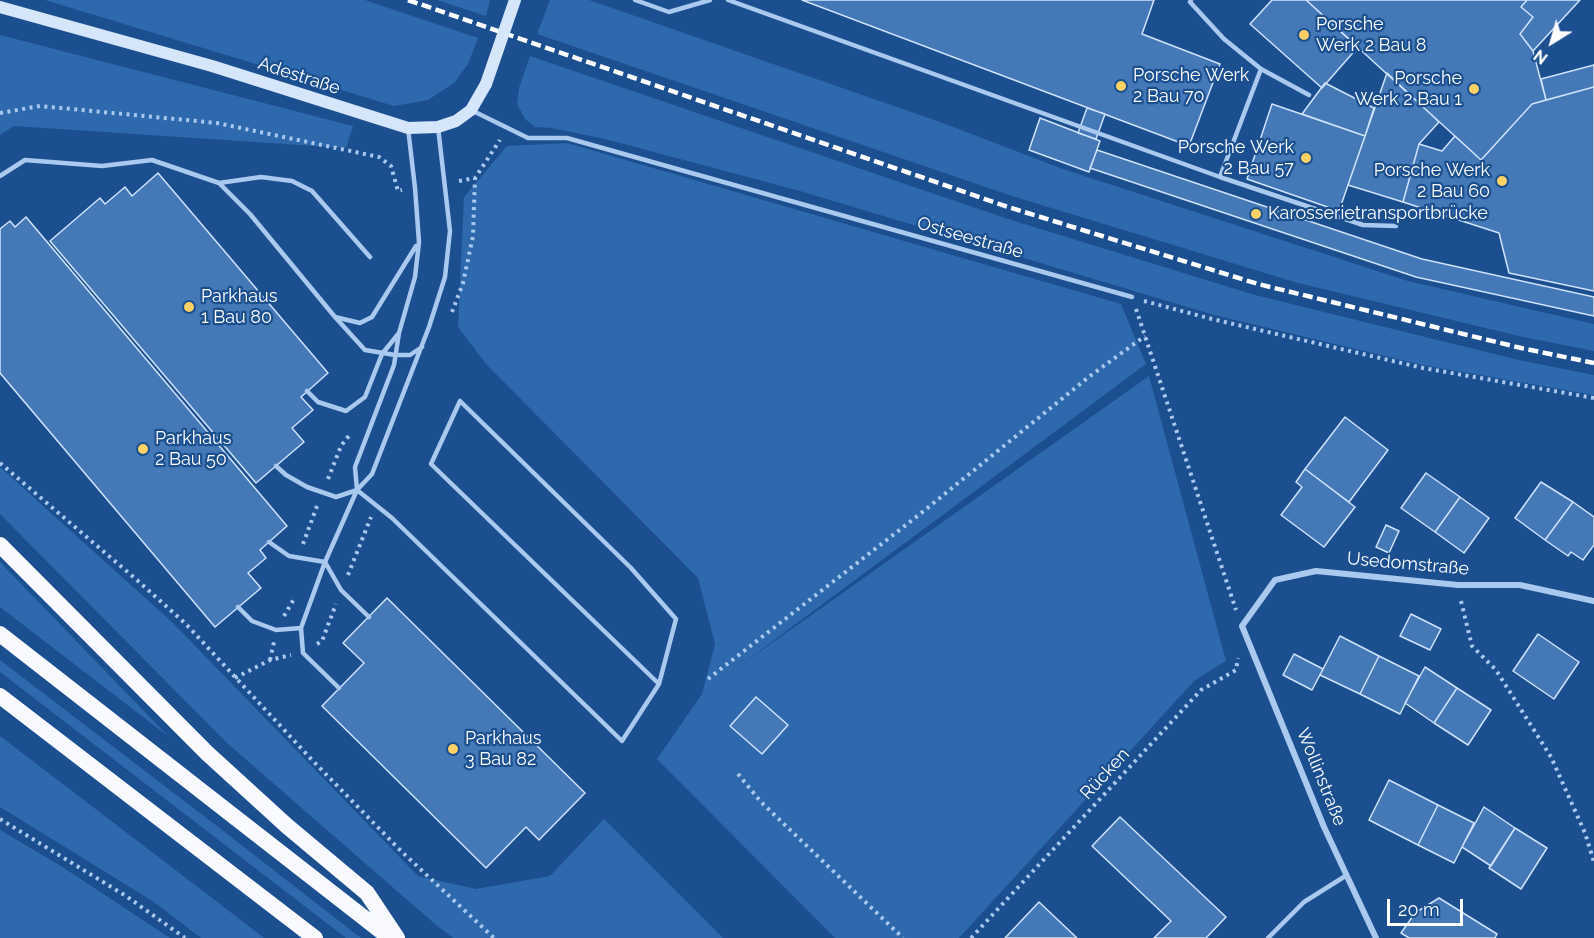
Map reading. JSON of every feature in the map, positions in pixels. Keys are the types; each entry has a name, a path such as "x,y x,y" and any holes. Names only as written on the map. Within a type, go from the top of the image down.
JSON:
{"highway":[{"path":"0,545 207,753 287,826 367,893 397,938"},
{"path":"0,634 390,938"},
{"path":"0,696 315,938"}],"main road":[{"path":"471,110 486,84 515,0"},
{"name":"Adestraße","path":"0,7 212,66 408,128 438,127 456,121 471,110"}],"street":[{"name":"Usedomstraße","path":"1242,626 1275,580 1316,571 1458,585 1520,585 1594,601"},
{"name":"Wollinstraße","path":"1242,626 1324,827 1377,938"}],"lane":[{"path":"635,0 669,12 710,0"},
{"path":"728,0 1220,177 1363,225 1396,226"},
{"path":"1191,0 1190,2 1224,39 1262,69 1309,95"},
{"path":"1220,177 1262,69"},
{"name":"Ostseestraße","path":"471,110 528,138 567,138 1132,297"},
{"path":"339,688 303,652 301,628 324,562 357,490 372,474 422,347 445,278 450,231 438,127"},
{"path":"408,128 418,242 414,277 399,333 394,365 355,467 357,490 392,518 622,741 659,684 676,619 632,568 460,401 431,464 659,684"},
{"path":"0,176 25,160 102,166 152,160 219,183 250,214 364,350 395,356 410,355 422,347"},
{"path":"219,183 261,177 292,181 312,191 370,257"},
{"path":"335,317 360,323 372,317 418,242"},
{"path":"307,391 318,402 346,411 365,397 382,354 399,333"},
{"path":"276,466 286,475 336,497 357,490"},
{"path":"269,542 289,556 324,562"},
{"path":"324,562 341,591 369,617"},
{"path":"238,607 252,621 276,630 301,628"},
{"path":"1268,938 1304,902 1347,875"}],"path":[{"path":"0,113 40,106 216,123 379,158 391,166 398,191 415,188"},
{"path":"445,184 475,178 508,129"},
{"path":"1132,297 1212,319 1423,368 1594,398"},
{"path":"1132,297 1242,626"},
{"path":"708,679 920,514 1090,376 1145,336"},
{"path":"297,558 341,446 350,432 365,438"},
{"path":"0,463 186,624 312,761 400,852 494,938"},
{"path":"1458,585 1472,646 1496,670 1551,757 1585,833 1594,862"},
{"path":"270,660 276,630 296,595"},
{"name":"Rücken","path":"971,938 1201,690 1236,670 1242,626"},
{"path":"738,774 761,802 903,938"},
{"path":"0,819 126,896 184,938"}],"shaded area":[{"path":"45,0 365,0 478,38 468,64 454,83 428,100 394,106"},
{"path":"437,0 490,0 486,16"},
{"path":"550,0 589,0 940,122 1063,169 1408,281 1594,324 1594,351 1523,337 1298,283 1012,196 537,34"},
{"path":"0,35 353,126 346,148 14,126 0,135"},
{"path":"530,56 1005,218 1255,295 1519,360 1594,375 1594,395 1422,365 1214,315 800,191 605,139 552,128 535,127 525,119 517,104 519,88"},
{"path":"567,143 1121,304 1146,364 738,667 1149,376 1226,661 1195,680 959,938 835,938 657,759 702,694 715,644 698,578 486,364 458,327 464,197 507,146"},
{"path":"0,467 173,623 418,876 476,889 550,876 604,819 723,938 453,938 227,743 0,514"},
{"path":"0,562 169,737 0,607"},
{"path":"0,660 361,938 346,938 0,672"},
{"path":"0,736 264,938 201,938 154,902 0,807"},
{"path":"0,830 61,866 170,938 0,938"}],"building":[{"name":"Porsche Werk 2 Bau 70","path":"802,0 1154,0 1142,34 1220,64 1189,146"},
{"name":"Porsche Werk 2 Bau 8","path":"1272,0 1306,0 1358,47 1322,88 1250,24"},
{"name":"Porsche Werk 2 Bau 1","path":"1306,0 1527,0 1521,7 1533,17 1520,34 1533,51 1546,100 1532,104 1481,160"},
{"path":"1527,0 1580,0 1533,51 1520,34 1533,17 1521,7"},
{"path":"1594,65 1594,87 1546,100 1541,79"},
{"path":"1387,73 1439,122 1419,144 1403,202 1348,185"},
{"path":"1325,83 1374,108 1365,136 1302,114"},
{"name":"Porsche Werk 2 Bau 60","path":"1594,87 1594,291 1509,273 1499,233 1403,202 1419,144 1442,151 1455,136 1481,160 1532,104"},
{"name":"Porsche Werk 2 Bau 57","path":"1272,104 1365,136 1339,211 1247,179"},
{"path":"1087,108 1105,114 1096,139 1078,133"},
{"path":"1040,118 1100,141 1089,172 1029,150"},
{"name":"Karosserietransportbrücke","path":"1097,150 1422,259 1594,297 1594,316 1416,277 1090,168"},
{"name":"Parkhaus 1 Bau 80","path":"158,173 328,373 301,397 313,410 292,428 304,442 256,483 50,241 100,198 105,204 125,187 132,196"},
{"name":"Parkhaus 2 Bau 50","path":"26,217 287,526 260,550 266,558 248,573 261,588 215,627 0,373 0,229 10,221 15,227"},
{"path":"1345,417 1388,450 1349,502 1305,469"},
{"path":"1305,469 1355,507 1324,547 1281,515 1302,487 1296,482"},
{"path":"1426,473 1460,497 1435,532 1401,508"},
{"path":"1541,482 1573,502 1545,540 1515,518"},
{"path":"1460,497 1489,518 1464,553 1435,532"},
{"path":"1573,502 1594,517 1594,545 1583,560 1571,552 1568,556 1545,540"},
{"path":"1386,525 1399,531 1389,553 1376,547"},
{"name":"Parkhaus 3 Bau 82","path":"387,598 585,793 539,840 526,827 486,868 322,706 364,663 343,643"},
{"path":"1411,614 1441,629 1430,650 1400,636"},
{"path":"1538,634 1579,662 1554,699 1513,671"},
{"path":"1340,636 1379,656 1360,694 1320,675"},
{"path":"1294,654 1323,669 1312,690 1283,675"},
{"path":"1379,656 1419,676 1400,714 1360,694"},
{"path":"1425,667 1457,688 1434,723 1405,703"},
{"path":"1457,688 1491,710 1468,745 1434,723"},
{"path":"756,697 788,725 762,754 730,726"},
{"path":"1389,780 1438,805 1418,845 1369,820"},
{"path":"1438,805 1474,823 1454,863 1418,845"},
{"path":"1484,807 1515,828 1491,866 1462,847"},
{"path":"1120,817 1226,917 1206,938 1154,938 1171,921 1092,846"},
{"path":"1515,828 1547,848 1521,889 1489,868"},
{"path":"1439,898 1497,934 1495,938 1409,938 1401,933 1415,913"},
{"path":"1039,902 1077,938 1005,938"}],"railway":[{"path":"408,0 1008,207 1258,284 1521,348 1594,363"}],"place":[{"name":"Porsche Werk 2 Bau 8","path":"1304,35"},
{"name":"Porsche Werk 2 Bau 70","path":"1121,86"},
{"name":"Porsche Werk 2 Bau 1","path":"1474,89"},
{"name":"Porsche Werk 2 Bau 57","path":"1306,158"},
{"name":"Porsche Werk 2 Bau 60","path":"1502,181"},
{"name":"Karosserietransportbrücke","path":"1256,214"},
{"name":"Parkhaus 1 Bau 80","path":"189,307"},
{"name":"Parkhaus 2 Bau 50","path":"143,449"},
{"name":"Parkhaus 3 Bau 82","path":"453,749"}]}
